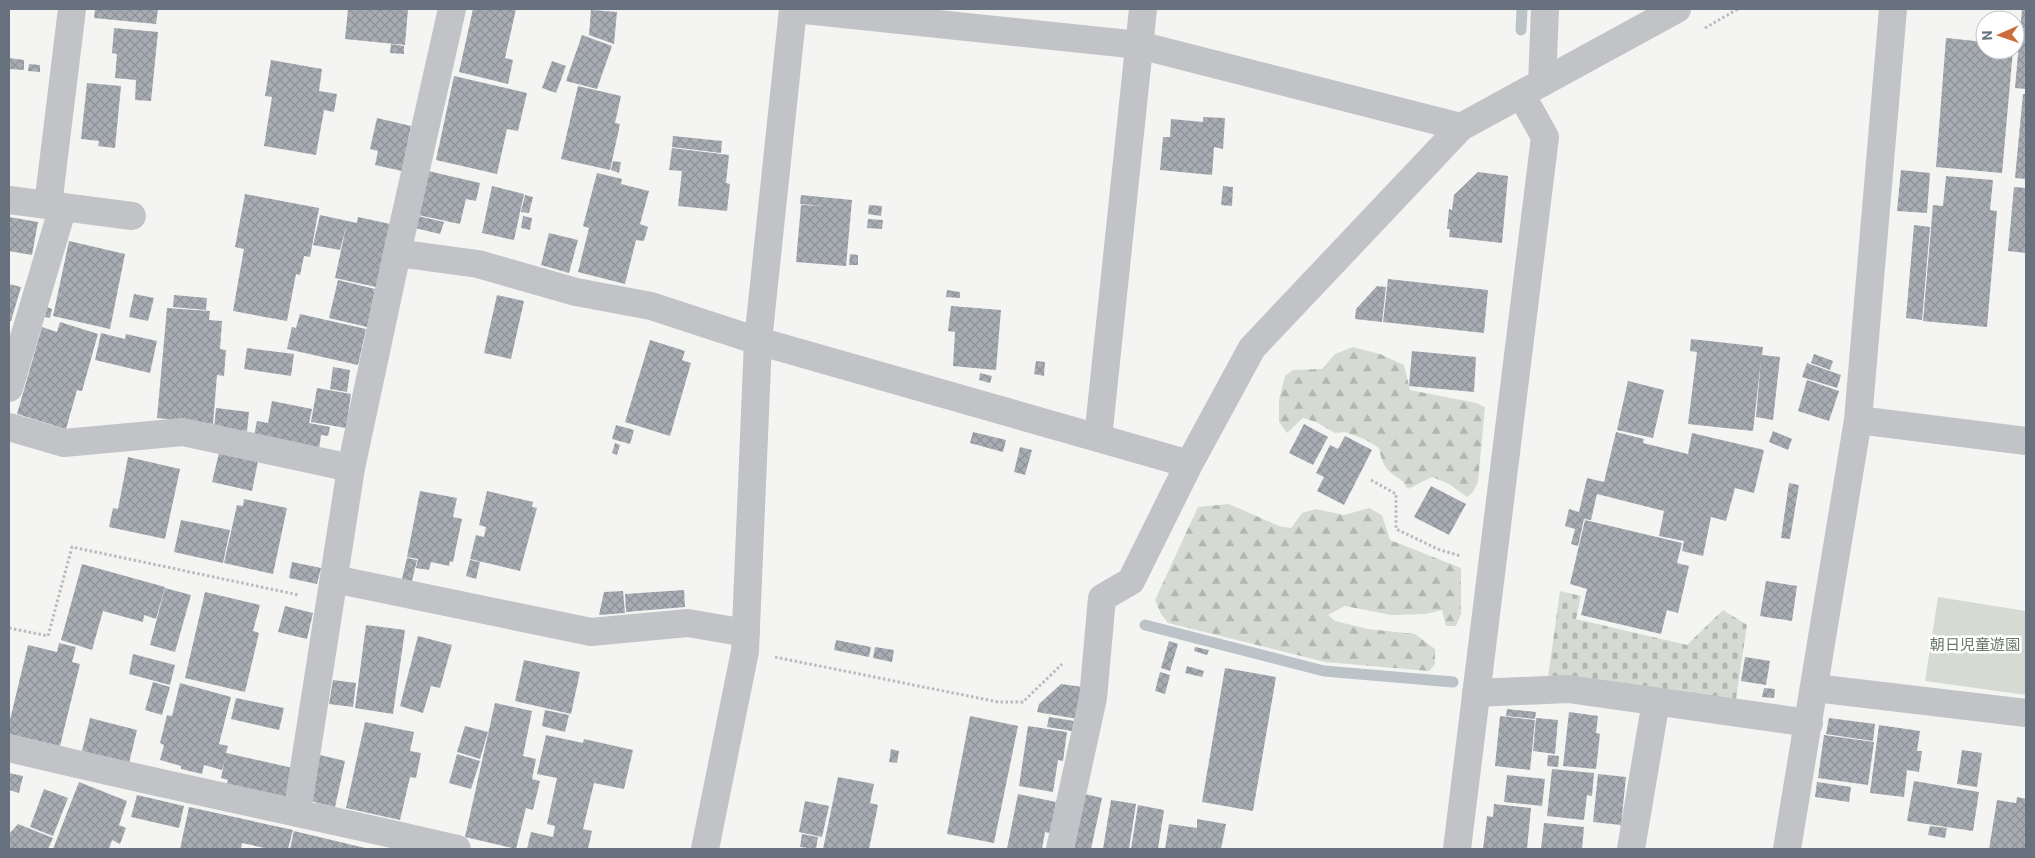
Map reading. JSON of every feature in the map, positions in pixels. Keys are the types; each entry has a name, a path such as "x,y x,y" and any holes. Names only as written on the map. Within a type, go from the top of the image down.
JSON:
{"street":[{"path":"9,388 56,206 72,9"},
{"path":"297,813 352,468 397,253 452,9"},
{"path":"705,849 745,642 758,341 794,9 1139,45 1461,127"},
{"path":"1098,438 1143,9"},
{"path":"1457,849 1545,137 1531,89 1545,9"},
{"path":"1060,849 1092,698 1102,598 1131,581 1189,464 1252,348 1461,127 1677,9"},
{"path":"1787,849 1858,420 1893,9"},
{"path":"9,200 132,216"},
{"path":"397,253 478,264 576,292 651,306 758,341 1189,464"},
{"path":"1858,420 2026,441"},
{"path":"9,427 64,443 182,432 352,468"},
{"path":"332,590 591,632 688,623 745,642"},
{"path":"1815,688 2026,713"},
{"path":"1476,693 1568,689 1809,723"},
{"path":"1631,849 1656,701"},
{"path":"9,748 297,813 382,841 457,849"}],"path":[{"path":"1696,32 1738,9"},
{"path":"1370,480 1396,494 1396,529 1440,550 1492,565"},
{"path":"9,628 48,636 72,547 332,590"},
{"path":"745,642 998,702 1023,702 1099,630"}],"green space":[{"path":"1353,347 1380,354 1404,365 1410,390 1476,403 1485,407 1478,482 1473,492 1467,497 1449,484 1432,477 1408,489 1402,480 1386,467 1379,448 1366,440 1345,432 1335,433 1316,422 1303,418 1287,433 1279,422 1279,400 1285,376 1293,370 1322,369 1335,354"},
{"path":"1229,504 1279,526 1291,528 1302,513 1316,509 1344,515 1369,508 1382,515 1390,540 1461,568 1461,614 1456,626 1446,626 1442,610 1426,614 1391,615 1345,606 1328,615 1335,621 1368,629 1415,634 1435,649 1435,664 1429,671 1325,662 1168,623 1161,614 1155,600 1198,507"},
{"path":"1560,591 1581,596 1576,619 1687,645 1723,610 1747,625 1736,699 1548,677"},
{"name":"朝日児童遊園","path":"1938,597 2026,611 2026,695 1925,681"}],"building":[{"path":"95,9 158,9 156,24 94,18"},
{"path":"348,9 408,9 405,45 345,39"},
{"path":"473,9 516,9 505,58 513,60 508,84 459,72"},
{"path":"2026,9 2026,89 2015,88 2017,60 2025,60 2025,10 2022,10"},
{"path":"591,10 617,12 614,44 589,35"},
{"path":"114,28 158,32 151,101 135,100 136,80 115,78 117,54 112,53"},
{"path":"582,35 612,46 597,89 566,81"},
{"path":"1946,38 1975,41 1975,60 2012,60 2002,173 1936,167"},
{"path":"391,44 404,46 404,54 390,53"},
{"path":"9,58 24,60 24,70 9,69"},
{"path":"271,60 322,69 319,91 337,94 334,112 324,110 316,155 264,146 272,97 265,96"},
{"path":"552,61 566,66 556,93 542,88"},
{"path":"29,64 40,65 40,72 28,71"},
{"path":"454,76 527,93 518,131 507,129 497,174 436,160"},
{"path":"87,83 121,86 115,148 98,146 99,141 81,139"},
{"path":"578,86 621,96 615,123 620,124 610,170 561,159"},
{"path":"2023,94 2026,94 2026,179 2015,178"},
{"path":"1203,117 1225,118 1223,149 1214,147 1212,175 1160,170 1163,137 1170,137 1171,119 1203,122"},
{"path":"377,118 411,126 402,171 375,165 378,151 370,149"},
{"path":"673,136 722,141 721,153 672,147"},
{"path":"672,148 729,155 726,183 730,184 727,211 678,206 682,171 669,170"},
{"path":"613,161 621,162 619,173 611,170"},
{"path":"1901,170 1930,173 1927,213 1897,211"},
{"path":"428,171 480,183 476,201 466,199 460,224 418,215"},
{"path":"1478,172 1508,176 1502,243 1449,237 1450,229 1447,229 1449,209 1452,210 1454,195"},
{"path":"597,173 622,179 621,184 649,191 640,224 648,227 644,241 636,240 625,284 578,272 589,228 583,226"},
{"path":"1946,176 1993,180 1990,210 1997,211 1987,327 1923,321 1933,205 1943,206"},
{"path":"492,186 524,194 514,240 482,233"},
{"path":"1223,186 1233,187 1232,206 1221,205"},
{"path":"2014,187 2026,188 2026,253 2008,251"},
{"path":"245,194 319,208 310,257 304,256 300,275 296,274 287,321 233,311 244,249 235,247"},
{"path":"525,195 533,197 529,213 521,212"},
{"path":"801,195 852,200 846,266 796,262 801,205 824,206 800,204"},
{"path":"869,205 882,206 881,216 868,214"},
{"path":"320,215 357,223 358,217 390,224 376,287 335,278 347,223 340,250 313,245"},
{"path":"418,216 444,222 440,234 415,228"},
{"path":"523,216 532,218 530,230 521,228"},
{"path":"9,217 38,222 32,255 9,251"},
{"path":"868,219 883,220 882,229 867,228"},
{"path":"1914,225 1930,227 1922,320 1906,318"},
{"path":"549,233 578,240 569,273 541,265"},
{"path":"69,241 125,254 110,329 53,316"},
{"path":"850,254 858,255 858,265 849,265"},
{"path":"1388,279 1488,290 1484,333 1383,322"},
{"path":"338,280 375,289 367,327 329,318"},
{"path":"9,284 21,287 11,321 9,321"},
{"path":"1377,286 1386,287 1382,322 1355,319 1356,309"},
{"path":"947,290 960,292 960,298 946,297"},
{"path":"134,294 154,298 148,321 129,317"},
{"path":"174,295 207,298 206,310 173,307"},
{"path":"497,295 524,301 511,359 484,353"},
{"path":"951,306 1001,310 996,370 953,366 955,332 948,331"},
{"path":"47,307 52,309 50,318 45,317"},
{"path":"167,308 210,311 209,320 222,321 220,349 226,350 224,376 217,375 213,424 157,418"},
{"path":"300,314 366,329 358,365 287,349 292,327 296,328"},
{"path":"60,322 98,334 82,391 77,390 66,429 17,414 42,327 57,332"},
{"path":"101,333 125,339 126,334 157,341 150,373 95,360"},
{"path":"1691,339 1763,347 1762,355 1780,357 1773,420 1756,417 1761,360 1753,431 1688,424 1697,352 1690,351"},
{"path":"650,340 685,351 682,360 691,363 670,436 625,422"},
{"path":"247,348 294,354 291,376 244,369"},
{"path":"1412,351 1476,357 1474,392 1409,386"},
{"path":"1814,354 1833,361 1830,370 1811,363"},
{"path":"1036,361 1045,362 1044,376 1034,374"},
{"path":"1807,363 1841,375 1837,388 1802,377"},
{"path":"333,367 350,370 347,392 330,389"},
{"path":"980,373 992,376 990,383 979,380"},
{"path":"1807,380 1839,391 1829,421 1798,411"},
{"path":"1628,381 1664,390 1653,438 1617,430"},
{"path":"317,388 351,394 346,428 311,422"},
{"path":"272,401 312,409 309,423 330,427 328,436 321,435 319,449 254,436 257,421 268,423"},
{"path":"216,408 249,412 247,431 214,428"},
{"path":"1304,424 1328,437 1313,465 1289,453"},
{"path":"616,425 634,430 630,444 612,439"},
{"path":"1773,431 1792,439 1788,450 1769,442"},
{"path":"973,432 1006,440 1003,452 970,443"},
{"path":"1616,432 1644,439 1643,443 1688,454 1692,433 1764,450 1754,493 1735,488 1726,521 1711,517 1703,556 1682,551 1684,541 1659,536 1664,511 1597,494 1591,520 1584,519 1578,546 1571,544 1575,529 1565,526 1569,509 1579,512 1587,478 1604,482"},
{"path":"1345,436 1372,450 1344,505 1317,491 1324,477 1316,473 1330,445 1338,449"},
{"path":"615,443 620,445 617,455 612,453"},
{"path":"1020,447 1032,450 1025,475 1014,472"},
{"path":"219,453 258,461 252,491 212,482"},
{"path":"128,457 180,469 165,539 109,527 113,508 118,509"},
{"path":"1789,483 1799,485 1790,539 1781,538"},
{"path":"1431,486 1466,504 1449,535 1414,517"},
{"path":"420,491 457,498 453,517 462,519 453,562 450,561 449,566 431,562 429,570 416,568 418,559 407,557"},
{"path":"487,491 533,502 532,507 537,508 520,571 470,559 476,535 484,537 486,527 479,525"},
{"path":"244,499 287,508 273,574 224,563 237,505 243,506"},
{"path":"181,520 230,530 223,563 174,552"},
{"path":"1585,520 1682,543 1677,563 1689,566 1678,613 1667,610 1661,634 1581,615 1587,589 1570,584"},
{"path":"407,558 417,560 412,581 402,579"},
{"path":"470,560 480,562 476,579 466,576"},
{"path":"292,562 321,568 317,584 289,578"},
{"path":"82,564 165,587 156,619 144,615 143,622 103,611 108,593 92,650 61,640"},
{"path":"1766,581 1797,586 1792,621 1760,616"},
{"path":"165,588 191,595 175,652 150,645"},
{"path":"684,590 685,607 626,612 625,594"},
{"path":"623,591 625,613 599,615 604,592"},
{"path":"205,592 260,605 253,631 259,633 245,692 185,678"},
{"path":"285,606 313,613 307,639 278,632"},
{"path":"366,625 405,630 393,714 355,708"},
{"path":"418,636 452,645 440,688 431,686 423,713 400,706"},
{"path":"836,640 871,647 869,657 834,650"},
{"path":"1169,641 1178,644 1170,671 1161,668"},
{"path":"59,643 76,647 72,662 80,664 60,746 9,734 9,724 28,645 57,652"},
{"path":"875,647 894,650 892,662 873,658"},
{"path":"1195,647 1209,650 1207,655 1194,651"},
{"path":"133,654 175,665 170,685 129,674"},
{"path":"1745,657 1770,661 1766,685 1741,681"},
{"path":"524,660 580,672 571,714 515,701"},
{"path":"1187,666 1204,671 1202,677 1185,673"},
{"path":"1225,668 1276,677 1253,811 1202,802"},
{"path":"1160,672 1170,675 1165,694 1155,691"},
{"path":"333,680 356,683 353,707 329,704"},
{"path":"153,682 170,687 162,715 145,710"},
{"path":"180,683 231,697 219,744 228,746 226,753 293,768 286,797 227,784 228,780 221,778 225,759 222,770 204,765 202,774 181,769 181,766 160,760 164,745 160,743 167,715 172,716"},
{"path":"1061,684 1083,687 1078,719 1037,712 1039,704"},
{"path":"1764,688 1775,689 1774,698 1762,697"},
{"path":"236,698 284,708 279,730 231,719"},
{"path":"495,703 532,711 523,756 536,759 532,779 540,781 533,810 526,808 516,849 465,837"},
{"path":"1507,709 1536,712 1535,719 1506,716"},
{"path":"545,710 569,715 565,732 542,726"},
{"path":"1569,712 1598,716 1596,733 1600,734 1596,769 1563,766"},
{"path":"970,716 1018,726 994,843 947,834"},
{"path":"1500,716 1535,720 1530,770 1495,766"},
{"path":"1049,717 1074,721 1072,731 1047,727"},
{"path":"90,718 137,730 129,763 82,751"},
{"path":"1536,718 1558,720 1555,754 1533,751"},
{"path":"1829,718 1875,724 1873,741 1826,734"},
{"path":"365,722 414,732 410,751 421,753 416,778 410,777 400,820 346,808"},
{"path":"1879,725 1920,731 1917,751 1922,751 1919,772 1907,770 1904,797 1870,793"},
{"path":"465,726 488,732 480,759 457,752"},
{"path":"1028,726 1067,732 1063,761 1058,760 1053,792 1019,786"},
{"path":"546,735 583,743 584,739 633,750 624,789 594,783 583,829 592,831 588,849 527,849 531,832 553,837 555,826 547,824 557,778 537,774"},
{"path":"1824,735 1874,742 1868,785 1818,778"},
{"path":"891,749 899,751 897,763 889,762"},
{"path":"1962,750 1982,753 1977,787 1957,784"},
{"path":"457,754 480,761 471,789 449,783"},
{"path":"320,755 345,761 335,807 310,801"},
{"path":"1548,755 1559,756 1558,767 1547,766"},
{"path":"1552,769 1594,773 1592,796 1587,795 1584,820 1547,816"},
{"path":"9,773 23,776 19,793 9,790"},
{"path":"1598,774 1626,777 1621,825 1593,822"},
{"path":"1507,775 1545,779 1542,806 1504,802"},
{"path":"838,777 874,784 870,803 878,805 869,849 823,849"},
{"path":"1914,781 1979,792 1973,831 1907,821"},
{"path":"79,782 127,801 119,825 126,828 120,844 112,840 109,849 53,849"},
{"path":"1817,782 1851,787 1849,802 1815,797"},
{"path":"44,789 68,798 53,836 30,827"},
{"path":"1081,793 1102,798 1091,849 1069,849"},
{"path":"1018,794 1056,802 1050,833 1045,832 1042,849 1007,849"},
{"path":"137,795 184,806 179,828 131,817"},
{"path":"2017,797 2026,799 2026,849 1989,849 1997,800 2016,803"},
{"path":"1111,800 1136,804 1129,849 1103,849"},
{"path":"805,801 829,806 822,837 799,832"},
{"path":"1494,804 1531,808 1527,849 1483,849 1487,816 1493,817"},
{"path":"1138,805 1164,810 1158,849 1131,849"},
{"path":"189,807 293,830 288,849 269,849 242,843 241,849 180,849"},
{"path":"1197,819 1226,824 1221,849 1165,849 1169,824 1197,828"},
{"path":"1544,823 1584,827 1582,849 1541,849"},
{"path":"18,824 53,838 48,849 9,849 9,834"},
{"path":"1930,826 1947,828 1945,838 1928,835"},
{"path":"294,831 365,848 290,849"},
{"path":"802,834 818,837 816,849 800,847"}],"waterway":[{"path":"1521,30 1522,9"},
{"path":"1145,625 1324,671 1453,682"}]}
